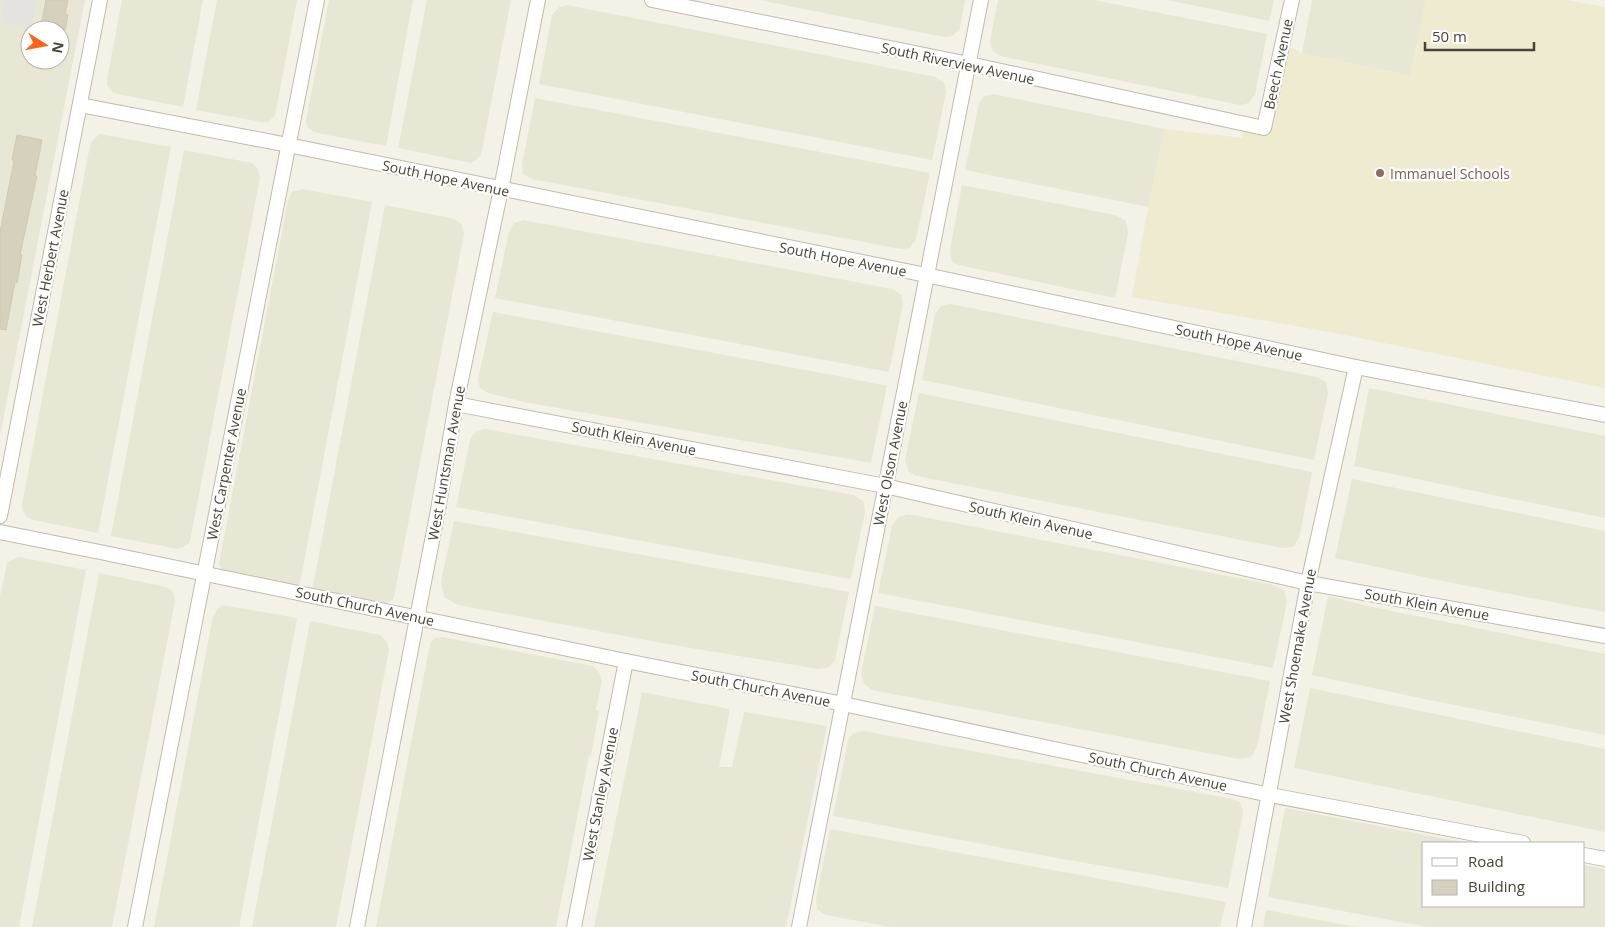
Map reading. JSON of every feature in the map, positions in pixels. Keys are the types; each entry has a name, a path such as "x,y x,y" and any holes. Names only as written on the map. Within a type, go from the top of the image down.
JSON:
{"street":[{"name":"West Herbert Avenue","path":"0,516 100,0"},
{"name":"West Carpenter Avenue","path":"135,927 317,0"},
{"name":"West Huntsman Avenue","path":"357,927 438,510 456,404 538,0"},
{"name":"South Riverview Avenue","path":"652,0 969,64 1264,128"},
{"name":"West Olson Avenue","path":"799,927 980,0"},
{"name":"Beech Avenue","path":"1264,128 1292,0"},
{"name":"South Hope Avenue","path":"80,105 288,145 926,275 1356,367 1605,415"},
{"name":"West Shoemake Avenue","path":"1244,927 1308,583 1356,367"},
{"name":"South Klein Avenue","path":"456,404 886,486 1308,583 1605,636"},
{"name":"South Church Avenue","path":"0,532 843,704 1270,795 1518,842"},
{"name":"West Stanley Avenue","path":"574,927 626,661"},
{"path":"1585,855 1605,859"}],"shaded area":[{"path":"0,0 85,0 0,436"},
{"path":"5,0 37,0 33,20 20,20 20,26 1,22"},
{"path":"122,0 203,0 183,107 118,94 111,91 107,85"},
{"path":"217,0 297,0 275,115 268,122 196,110"},
{"path":"329,0 413,0 386,146 317,133 309,129 307,125 306,121"},
{"path":"427,0 511,0 481,155 471,163 398,148"},
{"path":"760,0 965,0 960,28 953,36 944,37"},
{"path":"998,0 1094,0 1267,34 1255,94 1249,103 1240,105 1000,56 992,50 990,42"},
{"path":"1167,0 1274,0 1269,21"},
{"path":"1312,0 1426,0 1410,76 1302,53"},
{"name":"Immanuel Schools","path":"1426,0 1567,0 1605,7 1605,388 1340,334 1132,297 1148,207 1165,129 1242,138 1246,118 1262,121 1279,42 1302,53 1410,75"},
{"path":"567,5 936,77 944,83 946,93 932,160 539,84 552,15 559,7"},
{"path":"993,94 1165,129 1148,207 965,170 979,104 984,96"},
{"path":"535,98 930,173 916,239 910,248 901,249 532,179 523,174 522,165"},
{"path":"100,134 171,147 98,533 33,520 27,517 22,505 90,145"},
{"path":"184,150 252,163 258,169 260,178 190,541 187,545 178,549 111,536"},
{"path":"962,185 1115,215 1126,221 1128,233 1115,298 958,265 951,260 950,250"},
{"path":"302,189 372,202 299,588 223,571 219,564 288,200 292,192"},
{"path":"385,205 455,219 462,225 464,234 394,597 385,604 312,591"},
{"path":"523,220 893,289 901,295 903,304 889,372 495,298 509,232 514,223"},
{"path":"951,304 1317,377 1326,382 1328,393 1314,460 922,380 935,314 941,306"},
{"path":"493,312 887,386 871,463 524,402 488,393 480,388 478,379"},
{"path":"1369,388 1605,436 1605,518 1354,466"},
{"path":"919,393 1312,472 1299,538 1293,547 1282,548 916,476 908,471 905,460"},
{"path":"485,429 854,495 864,502 865,512 851,579 456,507 470,440 476,431"},
{"path":"1352,479 1605,531 1605,612 1452,583 1335,558"},
{"path":"908,514 1274,585 1284,590 1287,602 1273,668 878,593 892,526 898,517"},
{"path":"454,521 849,592 835,660 829,667 819,669 684,647 458,605 444,597 441,581"},
{"path":"19,557 86,570 19,927 0,927 0,596 7,563"},
{"path":"99,573 166,587 173,592 175,601 112,927 32,927"},
{"path":"1328,596 1367,606 1605,654 1605,735 1312,675"},
{"path":"222,605 297,618 239,927 154,927 213,616"},
{"path":"875,606 1270,681 1257,747 1251,757 1239,759 872,690 864,684 861,673"},
{"path":"310,621 380,635 387,642 389,650 336,927 252,927"},
{"path":"442,637 593,666 600,674 602,680 596,710 599,711 556,927 376,927 430,644 435,638"},
{"path":"1310,688 1605,749 1605,832 1294,768"},
{"path":"642,692 730,709 719,767 732,767 744,712 827,726 786,927 594,927"},
{"path":"864,731 1233,799 1241,803 1243,813 1228,888 833,816 848,741 853,733"},
{"path":"1285,808 1463,842 1422,842 1422,907 1585,907 1585,865 1605,869 1605,927 1428,927 1268,897"},
{"path":"830,829 1226,902 1220,927 891,927 825,915 817,909 816,899"},
{"path":"1266,910 1357,927 1263,927"}],"building":[{"path":"46,0 68,0 65,14 68,15 67,20 42,20"},
{"path":"17,135 42,140 35,176 37,176 20,255 22,255 17,283 15,282 6,330 0,329 0,232 14,161 12,160"}],"place":[{"name":"Immanuel Schools","path":"1380,173"}]}
